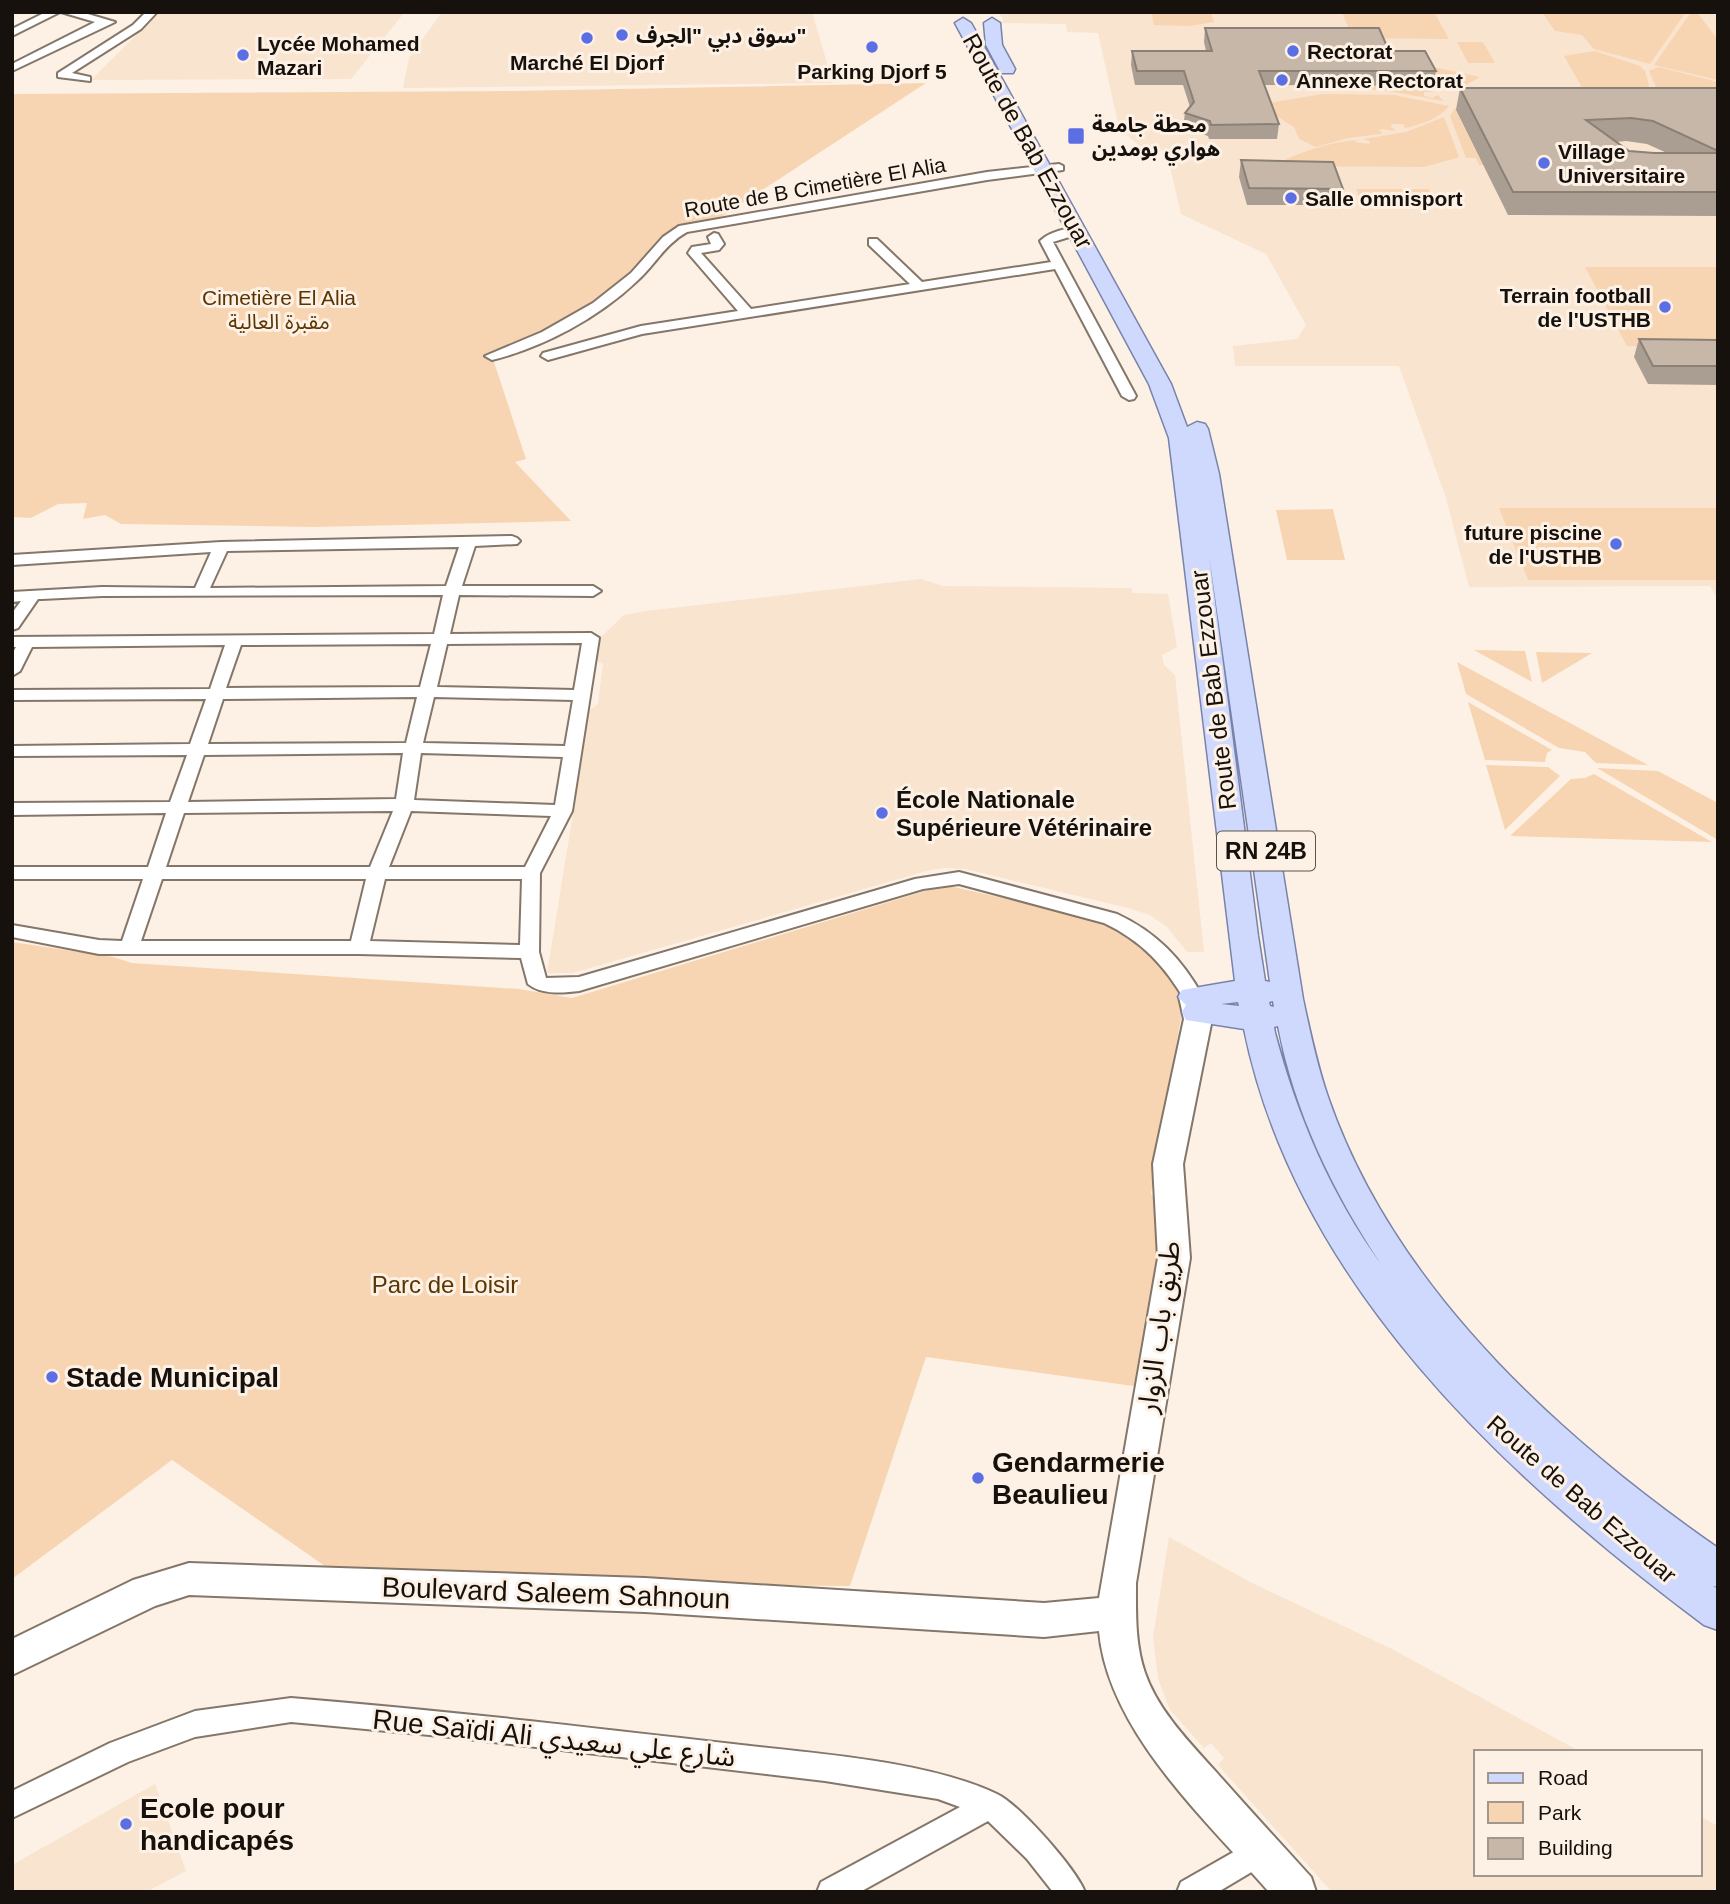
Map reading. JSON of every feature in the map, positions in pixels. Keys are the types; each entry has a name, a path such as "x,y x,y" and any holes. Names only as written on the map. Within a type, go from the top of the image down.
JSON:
{"main road":[{"name":"Route de Bab Ezzouar","path":"975,16 1029,128 1176,381 1199,435 1208,474 1289,1005 1308,1085 1345,1174 1401,1268 1437,1316 1524,1413 1633,1510 1710,1590"},
{"name":"Route de Bab Ezzouar","path":"1051,169 1078,230 1160,384 1174,419 1184,457 1253,1004 1278,1097 1317,1188 1343,1235 1411,1331 1481,1410 1553,1480 1710,1590"},
{"path":"1195,1004 1289,1005"}],"street":[{"path":"12,33 55,12"},
{"path":"66,12 137,27"},
{"path":"86,79 62,75 137,27 152,12"},
{"path":"12,68 104,21"},
{"name":"Route de B Cimetière El Alia","path":"492,356 542,339 606,300 632,280 669,238 683,229 987,176 1051,169"},
{"path":"1078,230 1048,238 1046,242 1129,396"},
{"path":"714,237 718,244 715,247 696,250 694,253 747,313"},
{"path":"873,242 919,286"},
{"path":"548,356 641,330 1058,265"},
{"path":"12,560 221,547 512,541"},
{"path":"359,947 377,873 404,806 414,748 440,639 468,542"},
{"path":"201,591 221,547"},
{"path":"12,597 34,594 201,591 593,591"},
{"path":"12,625 34,594"},
{"path":"12,671 20,641 592,638 563,811 531,873 530,952 535,979 541,984 579,984 922,883 959,877 1110,918 1129,926 1144,935 1169,958 1195,1004"},
{"path":"130,948 234,639"},
{"path":"12,695 429,692 582,695"},
{"path":"12,751 414,748 573,752"},
{"path":"12,809 404,806 563,811"},
{"path":"12,873 531,873"},
{"path":"12,931 99,947 359,947 530,952"},
{"name":"طريق باب الزوار","path":"1195,1004 1196,1033 1168,1164 1167,1181 1175,1242 1172,1271 1118,1583 1115,1613 1118,1649 1127,1679 1141,1709 1161,1738 1296,1892"},
{"name":"Boulevard Saleem Sahnoun","path":"12,1658 146,1592 189,1579 645,1595 1044,1620 1115,1613"},
{"name":"Rue Saïdi Ali شارع علي سعيدي","path":"12,1805 120,1752 195,1724 291,1710 451,1724 825,1768 939,1786 991,1805 1037,1849 1071,1892"},
{"path":"831,1892 991,1805"},
{"path":"1191,1892 1260,1851"}],"shaded area":[{"name":"Lycée Mohamed Mazari","path":"159,12 403,14 351,79 91,80"},
{"name":"سوق دبي \"الجرف\"","path":"442,12 812,12 833,83 403,88 409,58"},
{"path":"998,12 1718,12 1718,600 1710,586 1469,587 1446,498 1399,366 1235,366 1233,346 1297,339 1306,325 1266,254 1181,214 1166,150 1146,152 1119,128 1098,33 1067,32 1066,24 1002,23 1003,18"},
{"name":"École Nationale Supérieure Vétérinaire","path":"921,579 943,586 1131,588 1133,593 1168,594 1177,647 1162,655 1164,665 1175,675 1204,952 1187,952 1167,927 1150,915 965,869 946,868 930,870 573,973 547,973 590,710 598,704 603,664 597,661 600,643 595,643 596,637 603,635 624,615 646,611"},
{"path":"1169,1537 1250,1582 1392,1649 1577,1750 1474,1750 1474,1876 1702,1876 1702,1817 1718,1826 1718,1892 1332,1892 1218,1765 1224,1758 1211,1743 1204,1748 1170,1710 1158,1679 1153,1637"},
{"name":"Ecole pour handicapés","path":"155,1784 186,1871 146,1892 12,1892 12,1865"}],"green space":[{"path":"1151,12 1211,12 1214,22 1189,26 1154,25"},
{"path":"1346,12 1434,12 1449,39 1353,38 1343,15"},
{"path":"1542,12 1686,12 1650,64 1594,49 1582,35 1555,31"},
{"path":"1691,12 1697,12 1718,40 1718,80 1654,65"},
{"path":"1457,42 1483,42 1495,63 1468,63"},
{"path":"1595,51 1640,66 1645,71 1650,89 1588,98 1564,56"},
{"path":"1423,65 1480,77 1464,86 1433,86"},
{"path":"1658,67 1718,82 1718,92 1656,87 1649,71"},
{"name":"Cimetière El Alia مقبرة العالية","path":"926,83 718,219 685,226 624,285 551,331 492,356 526,459 515,462 571,521 314,527 121,524 105,515 83,519 87,503 58,504 31,518 12,517 12,94 512,91"},
{"path":"1331,86 1422,86 1433,92 1424,92 1424,96 1433,98 1437,95 1444,101 1383,90 1335,89"},
{"path":"1323,94 1394,95 1449,106 1435,117 1417,125 1405,128 1403,124 1393,124 1390,126 1396,131 1381,129 1379,130 1383,133 1380,134 1348,138 1316,147 1299,139 1294,127 1265,109 1276,108 1268,103"},
{"path":"1460,105 1456,111 1483,165 1479,165 1476,158 1466,158 1450,116"},
{"path":"1444,117 1459,157 1457,158 1424,167 1273,166 1324,146 1357,140 1355,142 1369,144 1370,141 1363,139 1406,132"},
{"path":"1356,189 1429,189 1436,205 1362,205"},
{"name":"Terrain football de l'USTHB","path":"1585,267 1718,267 1718,347 1627,346"},
{"name":"future piscine de l'USTHB","path":"1499,508 1718,508 1718,580 1528,580"},
{"path":"1333,509 1345,560 1287,560 1276,510"},
{"path":"1474,650 1525,651 1532,682"},
{"path":"1536,652 1592,653 1542,683"},
{"path":"1457,662 1648,765 1596,763 1585,752 1559,748 1466,694"},
{"path":"1468,702 1552,750 1547,753 1545,762 1485,760"},
{"path":"1486,765 1548,767 1560,776 1505,830"},
{"path":"1597,768 1658,771 1718,803 1718,840"},
{"path":"1594,774 1712,842 1510,836 1571,779"},
{"name":"Parc de Loisir","path":"945,885 1104,921 1147,939 1185,994 1151,1194 1173,1215 1140,1387 926,1357 850,1586 348,1582 172,1460 12,1579 12,942 113,957 132,963 519,989 572,998"}],"building":[{"path":"1205,28 1379,28 1389,51 1425,51 1436,71 1259,71 1279,124 1211,125 1210,121 1185,113 1194,102 1184,71 1137,71 1132,51 1212,51"},
{"name":"Village Universitaire","path":"1460,88 1718,88 1718,151 1653,121 1631,118 1586,120 1629,151 1718,153 1718,192 1513,192"},
{"path":"1241,160 1333,162 1343,189 1249,188"},
{"path":"1639,339 1718,340 1718,366 1653,366"}],"place":[{"name":"سوق دبي \"الجرف\"","path":"622,35"},
{"name":"Marché El Djorf","path":"587,38"},
{"name":"Parking Djorf 5","path":"872,47"},
{"name":"Rectorat","path":"1293,51"},
{"name":"Lycée Mohamed Mazari","path":"243,55"},
{"name":"Annexe Rectorat","path":"1282,80"},
{"name":"محطة جامعة هواري بومدين","path":"1076,136"},
{"name":"Village Universitaire","path":"1544,163"},
{"name":"Salle omnisport","path":"1291,198"},
{"name":"Terrain football de l'USTHB","path":"1665,307"},
{"name":"future piscine de l'USTHB","path":"1616,544"},
{"name":"École Nationale Supérieure Vétérinaire","path":"882,813"},
{"name":"Stade Municipal","path":"52,1377"},
{"name":"Gendarmerie Beaulieu","path":"978,1478"},
{"name":"Ecole pour handicapés","path":"126,1824"}]}
